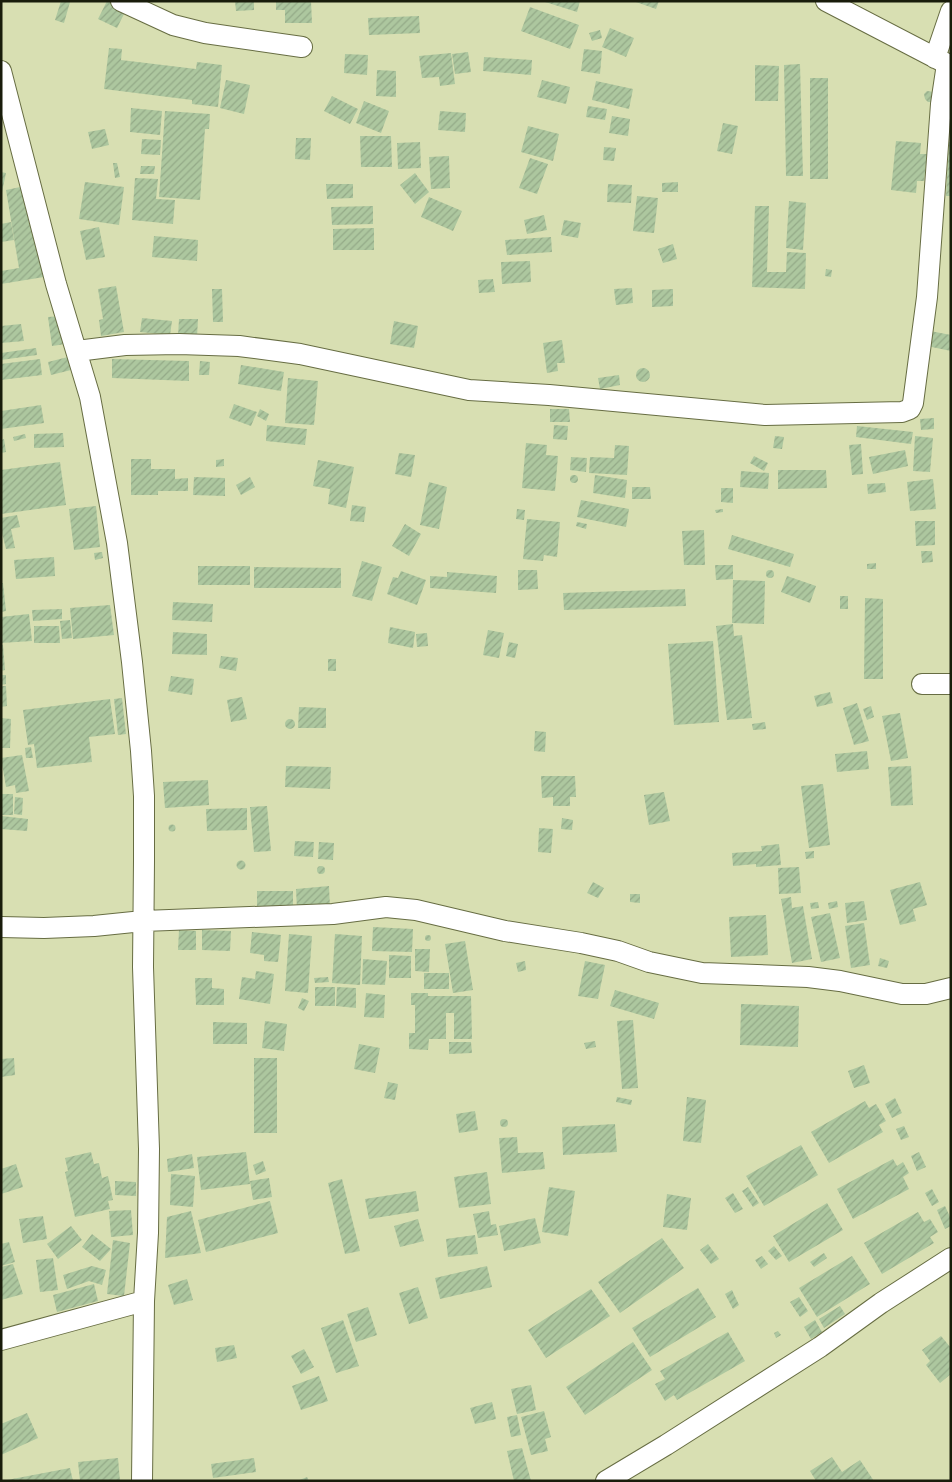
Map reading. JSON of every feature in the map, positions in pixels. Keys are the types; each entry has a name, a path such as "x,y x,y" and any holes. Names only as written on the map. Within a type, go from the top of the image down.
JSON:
{"street":[{"path":"121,1 173,25 205,33 302,47"},
{"path":"826,1 944,63"},
{"path":"77,351 125,345 239,346 300,354 470,390 549,395 765,415 902,412 910,409 913,403 926,297 944,63 951,11"},
{"path":"1,71 56,284 90,397 117,543 141,751 144,796 143,967 149,1149 148,1233 144,1301 142,1481"},
{"path":"922,684 951,684"},
{"path":"1,927 94,926 143,921 333,914 386,907 404,908 505,931 581,943 648,962 702,974 808,977 840,981 902,994 926,994 951,988"},
{"path":"606,1481 666,1445 804,1356 889,1297 951,1258"},
{"path":"1,1340 144,1301"}],"building":[{"path":"61,1 70,2 64,23 55,20"},
{"path":"107,1 112,1 127,8 117,28 98,19"},
{"path":"235,1 254,1 254,10 236,11"},
{"path":"276,1 311,1 312,23 285,23 285,10 276,10"},
{"path":"542,1 580,1 577,12"},
{"path":"633,1 659,1 656,9"},
{"path":"530,7 579,25 570,49 521,31"},
{"path":"419,16 420,33 369,35 368,18"},
{"path":"610,28 634,38 626,57 602,47"},
{"path":"600,30 602,38 592,41 589,33"},
{"path":"109,48 122,49 121,60 196,69 197,62 222,65 218,107 192,104 192,100 104,89"},
{"path":"584,49 602,51 600,74 581,71"},
{"path":"468,52 471,72 455,74 452,54"},
{"path":"451,53 455,84 440,86 439,77 422,78 419,56"},
{"path":"345,54 368,55 367,75 344,73"},
{"path":"484,57 532,60 531,75 483,71"},
{"path":"800,64 803,176 786,176 784,65"},
{"path":"755,65 779,66 778,101 755,101"},
{"path":"377,70 396,71 396,97 376,96"},
{"path":"810,78 828,78 828,179 810,179"},
{"path":"226,80 250,85 244,114 220,108"},
{"path":"542,80 570,87 566,104 537,97"},
{"path":"596,81 633,89 629,109 592,100"},
{"path":"927,91 934,92 933,102 928,102 925,99 924,94"},
{"path":"332,96 358,109 350,124 324,111"},
{"path":"364,101 389,111 381,133 356,123"},
{"path":"588,106 607,109 605,120 586,117"},
{"path":"131,108 162,111 160,135 130,132"},
{"path":"165,111 210,114 209,129 205,129 200,200 159,197"},
{"path":"440,111 466,113 465,132 438,130"},
{"path":"612,116 630,119 628,136 609,133"},
{"path":"723,123 738,126 732,154 717,151"},
{"path":"528,126 559,134 553,161 521,152"},
{"path":"105,129 109,145 92,149 88,132"},
{"path":"360,136 391,136 392,167 361,167"},
{"path":"296,138 311,138 310,160 295,159"},
{"path":"142,139 161,140 160,155 141,154"},
{"path":"896,141 921,143 920,154 927,154 924,181 917,181 916,193 891,190"},
{"path":"420,142 421,168 398,169 397,143"},
{"path":"949,142 951,142 951,196 946,196"},
{"path":"604,147 616,148 614,161 603,160"},
{"path":"449,156 450,188 431,189 429,157"},
{"path":"530,158 548,164 537,194 519,188"},
{"path":"113,163 117,163 120,177 115,178"},
{"path":"141,166 155,166 154,174 140,174"},
{"path":"1,172 6,173 2,192 1,192"},
{"path":"415,173 429,192 415,204 400,185"},
{"path":"135,178 158,179 156,199 175,200 173,224 132,220"},
{"path":"85,182 124,187 119,225 79,219"},
{"path":"678,182 678,192 662,192 662,183"},
{"path":"326,184 353,184 353,198 327,199"},
{"path":"608,184 632,185 631,203 607,202"},
{"path":"30,185 44,277 1,284 1,271 19,268 6,190"},
{"path":"637,196 658,198 654,233 633,231"},
{"path":"429,197 462,211 453,231 421,217"},
{"path":"789,201 806,203 803,250 786,248"},
{"path":"373,206 373,224 332,225 331,207"},
{"path":"755,206 769,206 767,272 786,272 787,252 806,253 805,289 752,287"},
{"path":"544,215 547,230 527,234 524,220"},
{"path":"564,220 581,223 578,238 561,235"},
{"path":"11,222 14,240 1,242 1,224"},
{"path":"99,227 105,257 86,260 80,231"},
{"path":"374,228 374,250 333,250 333,229"},
{"path":"154,236 198,240 197,261 152,257"},
{"path":"551,237 552,252 507,255 505,240"},
{"path":"673,244 677,259 663,263 658,249"},
{"path":"530,261 531,282 502,284 501,262"},
{"path":"826,269 832,270 831,277 825,276"},
{"path":"493,279 495,292 479,293 478,280"},
{"path":"116,286 124,332 101,336 99,320 103,319 98,289"},
{"path":"632,288 633,303 616,305 614,289"},
{"path":"212,289 222,289 223,322 213,322"},
{"path":"673,289 673,306 652,307 652,290"},
{"path":"62,316 66,344 52,346 48,317"},
{"path":"142,318 172,321 170,335 140,332"},
{"path":"179,319 198,319 197,337 178,336"},
{"path":"394,321 418,326 414,348 390,344"},
{"path":"21,324 24,341 1,343 1,326"},
{"path":"930,331 951,335 951,351 927,346"},
{"path":"562,340 565,363 557,363 558,371 547,373 543,343"},
{"path":"36,348 37,355 1,360 1,353"},
{"path":"68,357 71,370 51,375 48,362"},
{"path":"40,359 42,375 1,380 1,364"},
{"path":"112,359 189,361 189,381 112,378"},
{"path":"200,361 210,362 209,375 199,375"},
{"path":"241,365 284,372 281,391 238,384"},
{"path":"643,368 648,370 650,375 648,380 643,382 638,380 636,375 638,370"},
{"path":"619,375 620,385 600,389 598,378"},
{"path":"288,378 318,381 314,425 285,423"},
{"path":"234,404 257,412 251,426 229,418"},
{"path":"41,405 44,423 1,429 1,411"},
{"path":"260,409 269,414 266,421 257,416"},
{"path":"550,409 569,409 570,422 550,422"},
{"path":"934,418 934,429 921,430 920,419"},
{"path":"267,425 307,429 305,445 266,441"},
{"path":"554,425 568,426 567,440 553,439"},
{"path":"857,426 913,432 911,444 856,437"},
{"path":"63,433 64,447 34,448 34,434"},
{"path":"25,434 26,438 14,441 13,437"},
{"path":"775,436 784,437 782,449 773,448"},
{"path":"915,436 933,438 930,472 913,471"},
{"path":"4,439 6,452 1,453 1,440"},
{"path":"526,443 547,445 546,455 558,456 555,491 522,488"},
{"path":"861,444 863,474 852,475 849,445"},
{"path":"615,445 629,446 627,475 589,473 590,457 614,458"},
{"path":"905,450 908,466 873,474 869,457"},
{"path":"399,453 415,455 411,477 395,474"},
{"path":"754,456 768,463 764,471 750,463"},
{"path":"571,457 587,458 586,472 570,470"},
{"path":"131,459 151,459 151,469 175,469 175,479 188,478 188,491 158,491 158,495 131,495"},
{"path":"224,459 224,466 216,467 216,460"},
{"path":"318,460 354,467 346,508 328,504 330,489 313,486"},
{"path":"60,462 66,505 1,514 1,470"},
{"path":"778,470 826,470 827,488 778,489"},
{"path":"741,471 769,473 768,489 740,487"},
{"path":"574,475 578,479 574,483 570,479"},
{"path":"595,475 627,480 625,498 593,493"},
{"path":"194,477 225,478 225,496 193,495"},
{"path":"250,477 255,487 241,495 236,485"},
{"path":"933,479 936,509 910,511 907,482"},
{"path":"429,482 447,487 439,529 420,525"},
{"path":"885,483 886,492 868,494 867,484"},
{"path":"632,487 650,487 651,499 632,499"},
{"path":"721,488 733,488 733,503 721,502"},
{"path":"581,500 629,509 626,527 577,517"},
{"path":"352,505 366,507 364,522 350,521"},
{"path":"96,506 100,547 74,550 69,509"},
{"path":"517,509 525,510 524,520 516,519"},
{"path":"723,509 723,512 716,513 715,510"},
{"path":"17,515 20,527 11,529 15,548 6,549 1,529 1,518"},
{"path":"527,519 560,522 557,557 544,555 543,561 523,559"},
{"path":"915,521 935,521 935,545 916,546"},
{"path":"577,522 587,524 586,529 576,526"},
{"path":"405,524 421,534 409,556 392,546"},
{"path":"704,530 705,565 684,565 682,531"},
{"path":"732,535 794,554 790,567 728,549"},
{"path":"921,551 932,551 933,562 922,563"},
{"path":"102,552 103,558 95,560 94,553"},
{"path":"54,557 55,576 16,579 14,560"},
{"path":"362,561 382,567 372,601 352,596"},
{"path":"876,563 876,569 867,569 867,564"},
{"path":"715,565 733,565 733,579 716,580"},
{"path":"198,566 250,566 250,585 198,585"},
{"path":"254,567 341,568 341,588 254,588"},
{"path":"518,570 537,570 538,589 518,590"},
{"path":"770,570 774,574 770,578 766,574"},
{"path":"401,571 426,580 417,605 387,594 393,577 398,578"},
{"path":"447,572 497,576 496,593 430,588 430,576 447,577"},
{"path":"787,576 816,586 810,603 781,592"},
{"path":"733,580 765,581 764,624 732,623"},
{"path":"1,583 3,583 6,611 1,612"},
{"path":"685,589 686,606 564,610 563,593"},
{"path":"840,596 848,596 848,609 840,609"},
{"path":"865,598 883,599 883,679 864,679"},
{"path":"173,602 213,604 212,622 172,620"},
{"path":"110,605 114,635 73,639 70,608"},
{"path":"62,609 62,619 33,621 32,610"},
{"path":"29,614 32,641 1,643 1,617"},
{"path":"70,620 72,638 62,639 60,621"},
{"path":"733,624 734,636 742,635 752,718 727,720 716,626"},
{"path":"34,626 59,626 60,643 34,643"},
{"path":"390,627 415,632 413,648 388,643"},
{"path":"488,630 504,633 499,658 483,655"},
{"path":"173,632 207,634 207,655 172,654"},
{"path":"427,633 428,646 417,647 416,634"},
{"path":"713,641 719,722 674,725 668,644"},
{"path":"509,642 518,644 515,658 506,656"},
{"path":"1,645 3,645 5,670 1,671"},
{"path":"221,656 238,658 236,671 219,668"},
{"path":"328,659 336,659 336,671 328,671"},
{"path":"1,675 6,675 6,684 1,685"},
{"path":"171,676 194,679 192,695 168,691"},
{"path":"1,686 6,686 7,706 1,707"},
{"path":"830,692 833,703 817,707 814,696"},
{"path":"242,697 247,719 231,722 227,700"},
{"path":"122,698 126,734 118,735 114,699"},
{"path":"110,699 115,734 89,737 92,762 37,768 34,744 28,745 23,710"},
{"path":"857,703 869,741 854,745 843,708"},
{"path":"871,706 874,717 867,720 863,709"},
{"path":"299,707 326,708 326,728 298,728"},
{"path":"900,713 908,758 891,761 882,716"},
{"path":"1,718 11,719 10,748 1,748"},
{"path":"288,719 292,719 295,724 294,728 288,729 285,726 285,722"},
{"path":"765,722 766,729 753,730 752,724"},
{"path":"535,731 546,732 545,752 534,751"},
{"path":"31,747 33,758 26,758 25,748"},
{"path":"867,751 869,769 837,772 835,754"},
{"path":"22,755 29,791 16,793 15,785 6,787 1,758"},
{"path":"286,766 331,767 330,789 285,787"},
{"path":"911,766 913,805 891,806 888,767"},
{"path":"541,776 575,776 576,797 570,797 570,806 553,806 553,797 542,798"},
{"path":"208,780 209,805 165,808 163,782"},
{"path":"823,784 830,845 809,848 801,786"},
{"path":"664,792 670,821 649,825 644,795"},
{"path":"1,794 13,794 13,815 1,815"},
{"path":"15,797 23,798 22,815 14,814"},
{"path":"267,806 271,851 254,852 250,807"},
{"path":"247,808 247,830 207,831 206,809"},
{"path":"1,816 28,819 27,831 1,829"},
{"path":"562,818 573,820 572,830 561,829"},
{"path":"172,824 176,828 172,832 168,828"},
{"path":"539,828 553,829 551,853 538,852"},
{"path":"295,841 314,842 313,857 294,856"},
{"path":"319,842 334,843 333,860 318,859"},
{"path":"779,844 781,865 756,867 756,864 733,866 732,853 762,851 761,846"},
{"path":"814,851 814,858 806,859 805,852"},
{"path":"241,861 245,865 241,869 237,865"},
{"path":"321,866 325,870 321,874 317,870"},
{"path":"799,867 801,893 779,894 778,868"},
{"path":"593,882 604,888 598,898 587,893"},
{"path":"920,882 927,905 913,909 916,921 900,925 890,890"},
{"path":"329,886 330,908 297,910 296,889"},
{"path":"257,891 293,891 293,909 257,909"},
{"path":"630,894 640,894 640,903 630,902"},
{"path":"791,897 792,908 803,906 812,959 792,963 781,899"},
{"path":"837,901 838,907 829,909 828,903"},
{"path":"864,901 867,920 847,923 845,903"},
{"path":"818,902 819,908 811,909 810,903"},
{"path":"830,913 840,958 821,962 811,917"},
{"path":"766,915 768,955 731,957 729,917"},
{"path":"864,923 870,965 851,968 845,926"},
{"path":"373,927 413,929 412,952 372,951"},
{"path":"179,930 196,931 196,950 178,950"},
{"path":"202,930 231,931 230,951 202,950"},
{"path":"252,932 281,935 278,962 264,961 264,955 250,953"},
{"path":"289,934 312,936 308,993 285,991"},
{"path":"335,934 362,936 360,985 332,983"},
{"path":"428,935 431,938 428,941 425,938"},
{"path":"465,941 473,990 453,993 445,944"},
{"path":"415,949 430,949 429,972 415,971"},
{"path":"389,955 411,956 411,978 389,978"},
{"path":"880,958 889,961 887,968 878,966"},
{"path":"363,959 387,961 385,985 362,984"},
{"path":"525,961 526,970 518,972 516,963"},
{"path":"585,961 605,965 598,999 578,996"},
{"path":"256,971 274,974 270,1004 239,999 242,977 255,979"},
{"path":"424,973 449,973 449,989 424,989"},
{"path":"328,977 329,982 315,983 314,978"},
{"path":"195,978 212,978 212,988 224,989 224,1005 196,1005"},
{"path":"315,987 335,987 335,1006 315,1006"},
{"path":"337,987 356,988 356,1008 336,1006"},
{"path":"615,990 659,1003 654,1019 610,1006"},
{"path":"366,993 385,995 384,1018 364,1017"},
{"path":"411,993 428,993 428,996 471,996 472,1039 454,1039 454,1013 446,1013 446,1039 429,1039 428,1050 409,1049 409,1033 415,1033 415,1005 411,1005"},
{"path":"302,998 309,1001 304,1011 298,1008"},
{"path":"741,1004 799,1006 798,1047 740,1045"},
{"path":"633,1020 638,1088 622,1089 617,1021"},
{"path":"265,1021 287,1024 284,1051 262,1048"},
{"path":"213,1022 247,1023 247,1044 213,1044"},
{"path":"595,1041 596,1047 586,1049 584,1043"},
{"path":"449,1042 471,1042 472,1053 449,1054"},
{"path":"359,1044 380,1048 375,1073 354,1069"},
{"path":"14,1058 15,1075 1,1077 1,1059"},
{"path":"254,1058 277,1058 277,1133 254,1133"},
{"path":"864,1065 870,1083 854,1088 848,1071"},
{"path":"388,1082 398,1084 395,1100 384,1098"},
{"path":"617,1097 632,1100 631,1105 616,1102"},
{"path":"687,1097 706,1100 701,1143 683,1141"},
{"path":"895,1098 902,1113 892,1118 885,1104"},
{"path":"865,1101 869,1108 876,1104 886,1121 879,1125 883,1132 829,1163 811,1132"},
{"path":"475,1111 478,1130 459,1133 456,1114"},
{"path":"504,1119 508,1123 504,1127 500,1123"},
{"path":"615,1124 617,1152 563,1155 562,1127"},
{"path":"904,1126 909,1137 901,1140 896,1129"},
{"path":"517,1137 518,1153 543,1152 545,1169 502,1173 499,1138"},
{"path":"801,1145 818,1175 764,1206 746,1176"},
{"path":"91,1152 94,1164 99,1163 102,1178 108,1176 113,1200 108,1201 110,1209 75,1217 65,1172 68,1171 65,1158"},
{"path":"246,1152 250,1184 201,1190 197,1157"},
{"path":"919,1152 926,1167 917,1171 911,1156"},
{"path":"192,1154 194,1168 168,1172 167,1159"},
{"path":"893,1159 897,1166 903,1162 909,1173 903,1177 909,1189 853,1219 837,1189"},
{"path":"263,1161 266,1171 256,1175 253,1165"},
{"path":"16,1164 23,1187 1,1194 1,1169"},
{"path":"487,1172 491,1204 459,1208 454,1177"},
{"path":"171,1174 195,1176 193,1207 170,1205"},
{"path":"269,1178 272,1197 253,1200 250,1181"},
{"path":"342,1179 360,1251 345,1254 328,1183"},
{"path":"115,1181 136,1182 136,1196 115,1195"},
{"path":"549,1187 575,1191 568,1236 542,1232"},
{"path":"748,1187 759,1203 753,1207 742,1191"},
{"path":"932,1189 939,1202 932,1206 925,1193"},
{"path":"416,1191 419,1211 369,1219 365,1199"},
{"path":"733,1193 743,1209 735,1213 725,1198"},
{"path":"667,1194 691,1198 687,1230 663,1227"},
{"path":"270,1201 278,1233 206,1252 198,1220"},
{"path":"827,1203 843,1230 789,1262 773,1236"},
{"path":"945,1206 951,1219 951,1226 945,1229 937,1210"},
{"path":"131,1210 133,1235 111,1237 109,1211"},
{"path":"191,1211 201,1253 165,1258 167,1217"},
{"path":"489,1211 491,1225 496,1224 498,1235 478,1238 473,1214"},
{"path":"918,1212 924,1222 930,1219 938,1232 930,1237 934,1243 882,1274 864,1243"},
{"path":"43,1216 47,1239 23,1243 19,1219"},
{"path":"535,1218 541,1243 504,1251 499,1226"},
{"path":"418,1219 424,1241 400,1247 394,1226"},
{"path":"71,1226 82,1240 58,1259 47,1244"},
{"path":"92,1234 111,1249 100,1261 82,1247"},
{"path":"475,1235 478,1254 448,1257 446,1239"},
{"path":"662,1238 684,1268 620,1313 598,1282"},
{"path":"113,1240 130,1243 124,1296 107,1294"},
{"path":"9,1242 15,1262 1,1266 1,1244"},
{"path":"708,1244 719,1259 711,1264 700,1250"},
{"path":"774,1246 782,1256 776,1260 768,1251"},
{"path":"824,1253 827,1258 814,1267 810,1262"},
{"path":"762,1256 768,1264 761,1269 755,1260"},
{"path":"852,1256 870,1284 817,1317 799,1288"},
{"path":"53,1258 58,1290 40,1292 36,1260"},
{"path":"13,1264 23,1294 1,1300 1,1267"},
{"path":"92,1266 106,1270 102,1285 89,1281 67,1289 63,1275"},
{"path":"487,1266 492,1287 440,1299 435,1278"},
{"path":"187,1279 193,1300 174,1305 168,1285"},
{"path":"94,1284 98,1301 57,1312 53,1295"},
{"path":"418,1287 428,1318 409,1324 399,1293"},
{"path":"698,1288 716,1317 650,1357 632,1328"},
{"path":"591,1289 610,1316 546,1358 528,1330"},
{"path":"732,1290 739,1305 733,1309 725,1294"},
{"path":"799,1297 808,1311 800,1317 790,1302"},
{"path":"840,1306 845,1314 824,1328 819,1319"},
{"path":"368,1307 377,1335 356,1342 347,1314"},
{"path":"343,1320 359,1366 336,1373 321,1328"},
{"path":"815,1320 822,1332 811,1339 804,1327"},
{"path":"778,1331 781,1335 776,1338 774,1333"},
{"path":"728,1332 745,1361 677,1400 674,1395 665,1401 655,1384 665,1379 660,1371"},
{"path":"941,1336 951,1348 951,1374 940,1383 926,1365 930,1361 922,1350"},
{"path":"633,1342 652,1370 585,1415 566,1387"},
{"path":"234,1345 237,1358 217,1362 215,1348"},
{"path":"304,1349 314,1367 301,1374 291,1356"},
{"path":"319,1376 328,1401 301,1410 292,1386"},
{"path":"531,1385 536,1410 517,1414 511,1389"},
{"path":"492,1402 496,1419 475,1424 470,1408"},
{"path":"544,1411 551,1437 545,1439 548,1451 531,1455 521,1417"},
{"path":"27,1413 38,1438 1,1455 1,1424"},
{"path":"517,1415 521,1435 511,1437 507,1417"},
{"path":"522,1448 531,1481 514,1481 507,1451"},
{"path":"832,1457 842,1472 860,1460 874,1481 816,1481 810,1471"},
{"path":"118,1458 120,1481 80,1481 78,1462"},
{"path":"254,1458 256,1472 213,1478 211,1464"},
{"path":"70,1468 73,1481 7,1480"},
{"path":"307,1477 309,1481 297,1481"}]}
